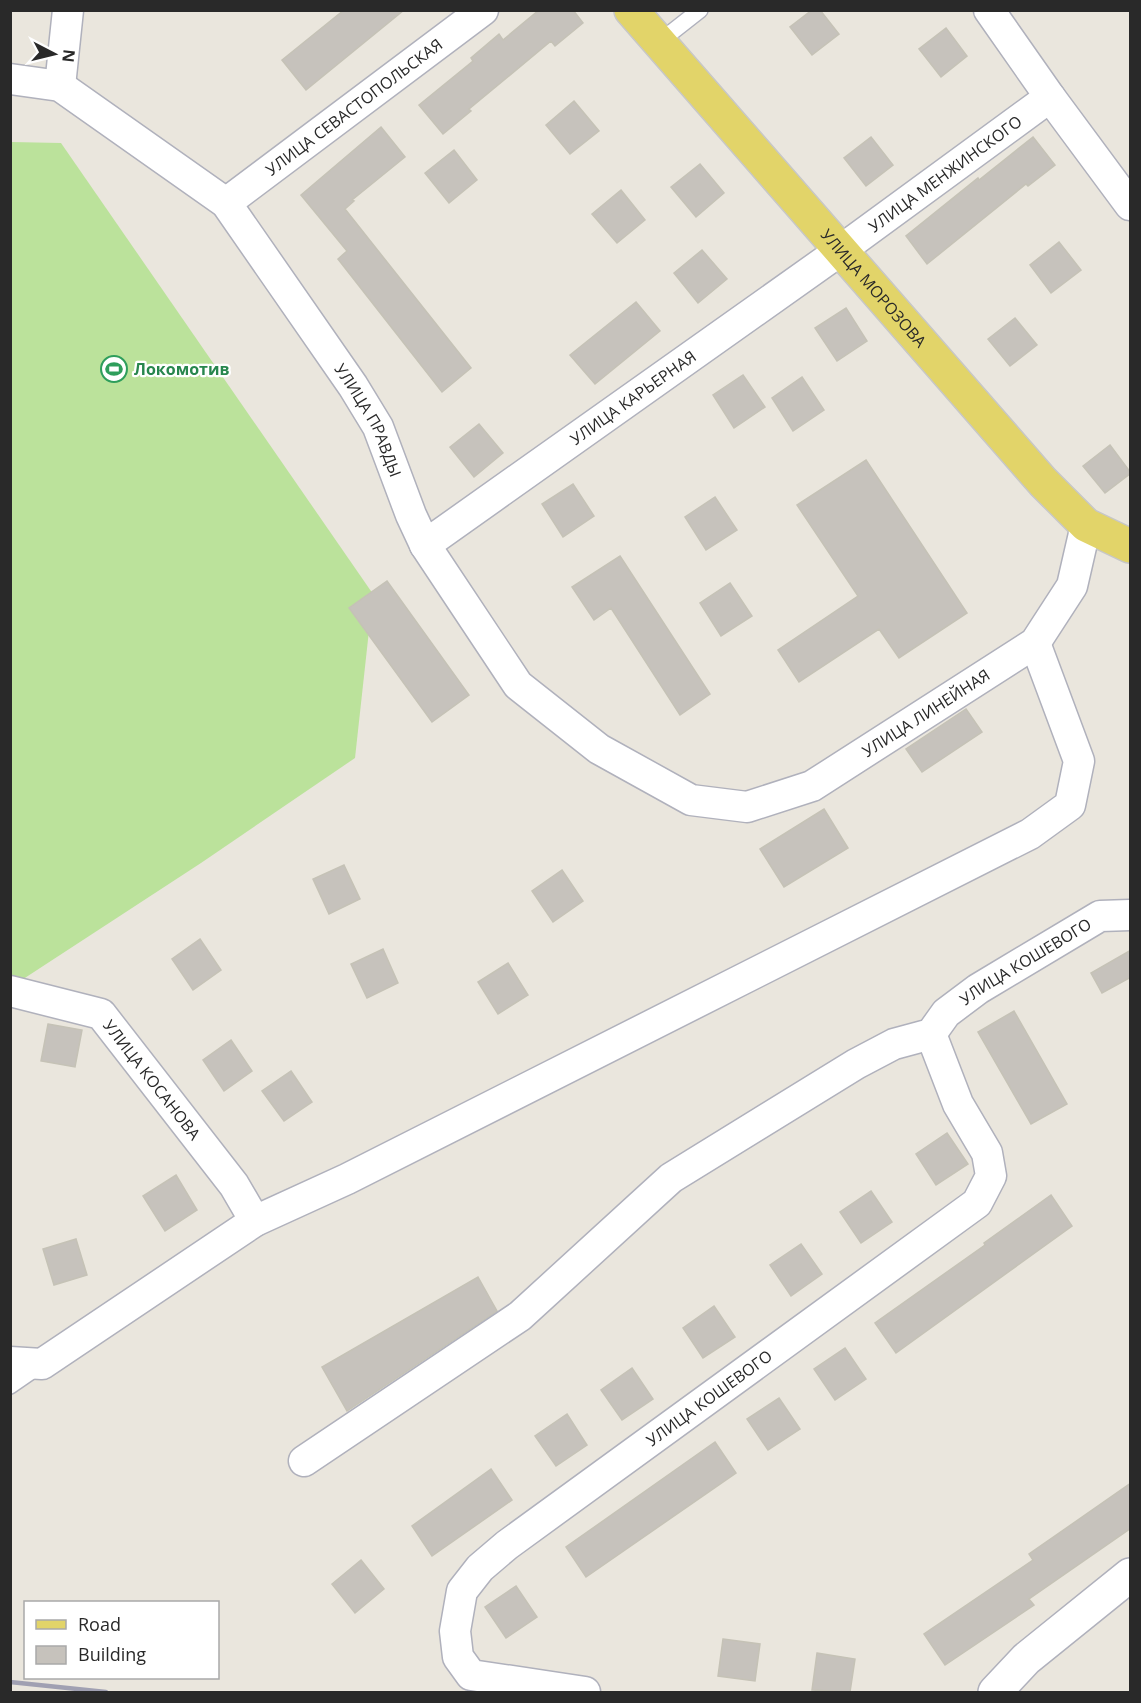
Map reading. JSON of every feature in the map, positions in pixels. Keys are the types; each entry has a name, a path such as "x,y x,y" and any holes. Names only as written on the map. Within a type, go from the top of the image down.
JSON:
{"main road":[{"name":"УЛИЦА МОРОЗОВА","path":"631,10 1043,482 1086,525 1131,546"}],"street":[{"path":"60,86 68,10"},
{"name":"УЛИЦА СЕВАСТОПОЛЬСКАЯ","path":"226,204 483,10"},
{"path":"989,10 1050,97 1131,205"},
{"name":"УЛИЦА ПРАВДЫ","path":"10,79 60,86 226,204 353,386 378,428 411,515 425,545 518,685 599,749 691,800"},
{"name":"УЛИЦА МЕНЖИНСКОГО","path":"841,250 1050,97"},
{"name":"УЛИЦА КАРЬЕРНАЯ","path":"425,545 841,250"},
{"name":"УЛИЦА ЛИНЕЙНАЯ","path":"691,800 747,807 812,786 1035,643 1072,586 1086,525"},
{"path":"10,1362 42,1364 255,1221 347,1179 1030,834 1070,805 1079,761 1035,643"},
{"name":"УЛИЦА КОШЕВОГО","path":"585,1692 471,1675 458,1657 455,1631 462,1591 480,1568 507,1545 977,1203 991,1176 987,1153 958,1104 931,1034 946,1013 978,989 1100,916 1131,915"},
{"name":"УЛИЦА КОСАНОВА","path":"10,991 101,1014 234,1185 255,1221"},
{"path":"304,1461 520,1316 671,1178 856,1064 894,1044 931,1034"},
{"path":"995,1692 1026,1659 1131,1575"}],"lane":[{"path":"658,43 700,10"},
{"path":"10,1386 42,1364"}],"green space":[{"name":"Локомотив","path":"11,142 61,143 373,594 355,758 201,863 11,987"}],"building":[{"path":"344,10 404,10 306,90 282,60"},
{"path":"539,10 573,10 583,23 555,46 551,41 469,109 471,111 443,134 419,105 473,61 471,58 499,34 503,40"},
{"path":"812,10 820,10 839,34 812,55 790,27"},
{"path":"946,28 967,56 941,77 919,49"},
{"path":"574,101 599,131 570,154 546,125"},
{"path":"381,127 405,157 352,200 354,201 345,209 471,368 442,392 338,259 347,251 301,195"},
{"path":"871,137 893,165 866,186 844,158"},
{"path":"1033,137 1055,165 1028,186 1026,184 927,264 906,236"},
{"path":"454,150 477,180 449,203 425,173"},
{"path":"700,164 724,193 696,217 671,187"},
{"path":"621,190 645,220 617,243 592,214"},
{"path":"1059,242 1081,270 1051,293 1030,265"},
{"path":"702,250 727,279 698,303 674,273"},
{"path":"636,302 660,331 595,384 570,355"},
{"path":"846,308 867,341 837,361 815,328"},
{"path":"1015,318 1037,345 1010,366 988,339"},
{"path":"743,375 765,407 734,428 713,395"},
{"path":"802,377 824,410 793,431 772,398"},
{"path":"479,424 503,453 474,477 450,447"},
{"path":"1110,445 1131,473 1105,493 1083,466"},
{"path":"866,460 967,613 899,658 879,629 799,682 778,650 858,596 797,505"},
{"path":"573,484 594,516 563,537 542,504"},
{"path":"715,497 737,530 706,550 685,517"},
{"path":"620,556 710,694 680,715 611,608 594,620 572,587"},
{"path":"387,581 469,695 432,722 349,608"},
{"path":"730,583 752,616 721,636 700,603"},
{"path":"966,709 982,732 922,772 906,749"},
{"path":"824,809 848,848 784,887 760,849"},
{"path":"344,865 360,899 329,914 313,879"},
{"path":"562,870 583,901 553,922 532,891"},
{"path":"200,939 221,970 193,990 172,959"},
{"path":"383,949 398,983 367,998 351,964"},
{"path":"1131,950 1131,977 1102,993 1091,973"},
{"path":"508,963 528,995 498,1014 478,982"},
{"path":"1014,1011 1067,1104 1031,1124 978,1032"},
{"path":"48,1024 82,1030 75,1067 41,1061"},
{"path":"231,1040 252,1071 224,1091 203,1060"},
{"path":"291,1071 312,1102 284,1121 262,1091"},
{"path":"947,1133 968,1164 936,1185 916,1154"},
{"path":"176,1175 197,1210 165,1231 143,1196"},
{"path":"871,1191 892,1222 861,1243 840,1212"},
{"path":"1051,1195 1072,1226 896,1353 875,1323"},
{"path":"76,1239 87,1275 54,1285 43,1249"},
{"path":"801,1244 822,1274 791,1296 770,1265"},
{"path":"478,1277 497,1311 347,1411 322,1367"},
{"path":"714,1306 735,1337 703,1358 683,1328"},
{"path":"845,1348 866,1379 835,1400 814,1369"},
{"path":"632,1368 653,1399 622,1420 601,1390"},
{"path":"779,1398 800,1429 768,1450 747,1419"},
{"path":"567,1414 587,1445 556,1466 535,1436"},
{"path":"715,1442 736,1473 586,1577 566,1547"},
{"path":"491,1469 512,1500 432,1556 412,1526"},
{"path":"1131,1483 1131,1528 1029,1599 1034,1605 945,1665 924,1634 1033,1560 1029,1554"},
{"path":"361,1560 384,1589 355,1613 332,1584"},
{"path":"516,1586 537,1617 506,1638 485,1607"},
{"path":"723,1639 760,1644 755,1681 718,1676"},
{"path":"817,1653 855,1659 850,1692 812,1690"}],"railway":[{"path":"10,1682 106,1692"}],"place":[{"name":"Локомотив","path":"114,369"}]}
